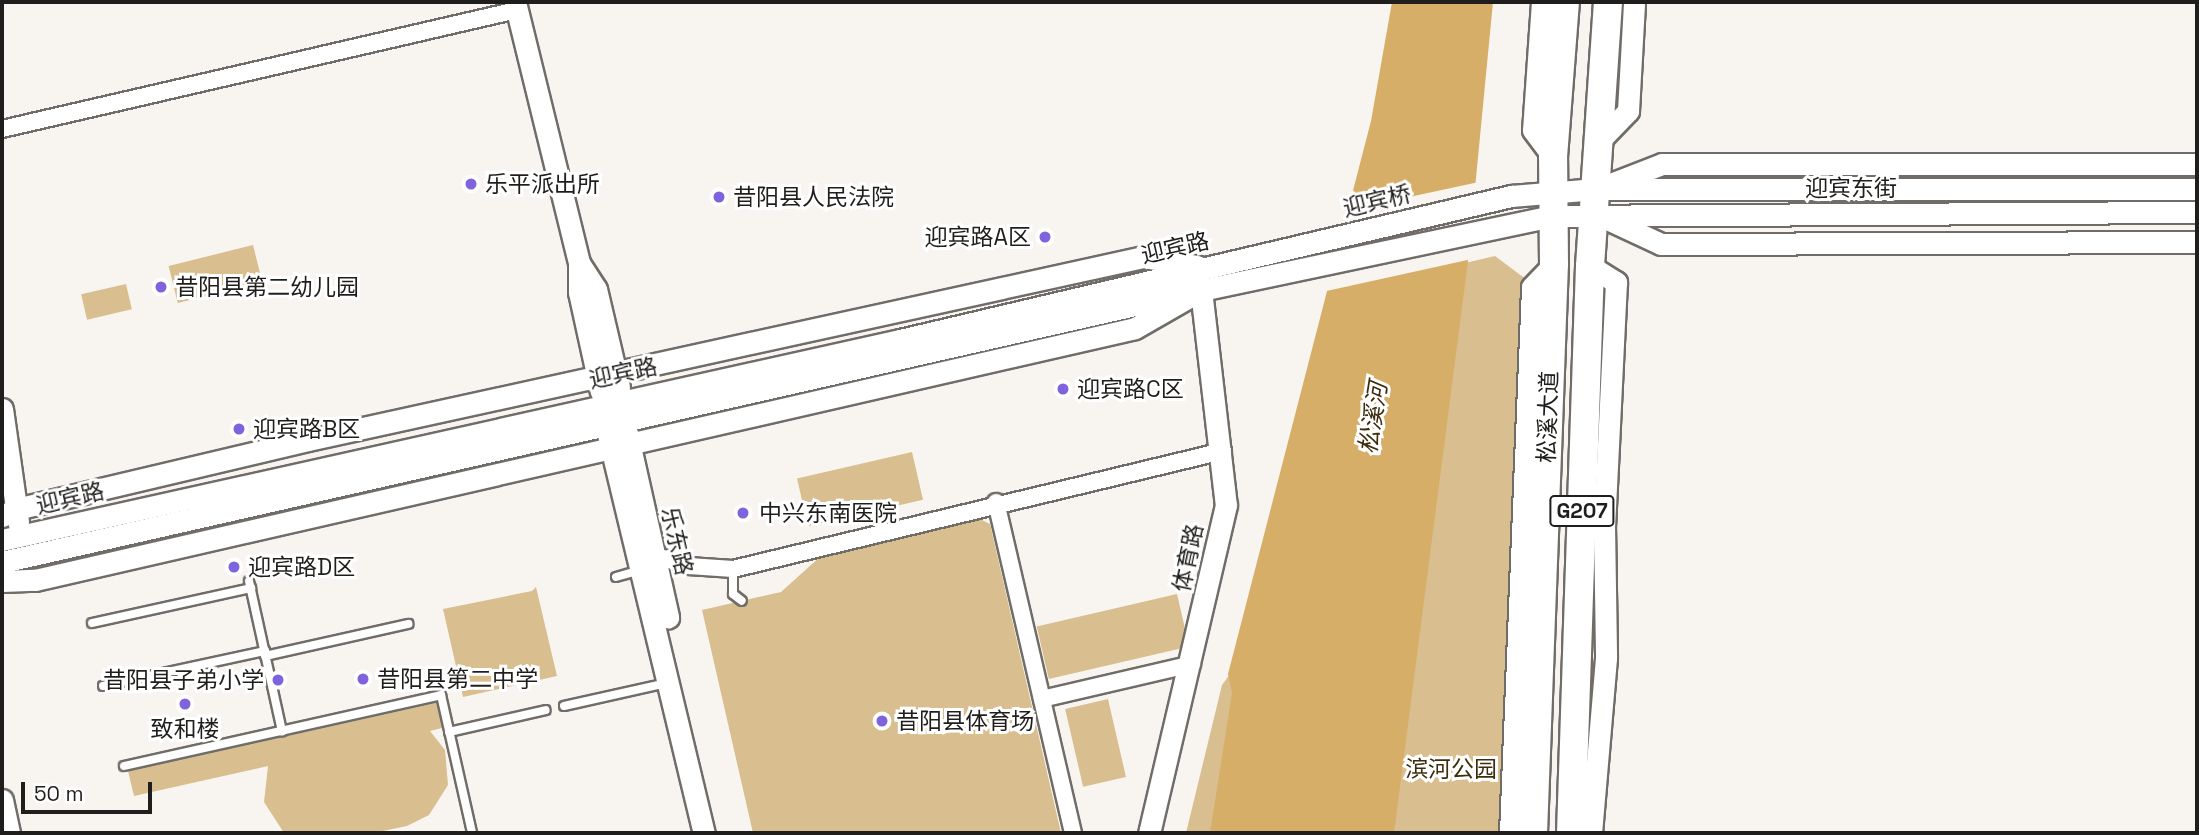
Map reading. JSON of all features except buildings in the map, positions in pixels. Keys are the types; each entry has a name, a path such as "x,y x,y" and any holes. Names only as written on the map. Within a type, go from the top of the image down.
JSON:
{"highway":[{"name":"松溪大道","path":"1533,833 1554,264 1553,157 1565,2"},
{"name":"松溪大道","path":"1571,833 1590,266 1608,2"}],"main road":[{"path":"1542,2 1534,130 1553,157"},
{"path":"1599,141 1628,111 1634,2"},
{"name":"乐东路","path":"516,6 579,263 596,289 620,446 704,833"},
{"path":"2197,164 1662,164 1596,201 1661,244 2197,242"},
{"path":"2023,164 2023,190"},
{"name":"迎宾东街","path":"1511,196 1553,204 2023,190 2197,189"},
{"name":"迎宾桥","path":"1255,257 1511,196"},
{"name":"迎宾东街","path":"1596,201 2197,212"},
{"name":"迎宾东街","path":"1252,279 1506,225 1553,204"},
{"path":"9,512 308,440 1143,257 1206,267"},
{"name":"迎宾路","path":"902,349 1206,267 1255,257"},
{"path":"1510,833 1532,287 1554,264"},
{"path":"1590,266 1616,282 1604,525 1606,658 1591,833"},
{"name":"迎宾路","path":"11,538 313,480 902,349 1252,279"},
{"path":"2,577 35,580 1135,328 1201,290"},
{"name":"体育路","path":"1149,833 1192,664 1226,505 1223,451 1201,290"},
{"path":"894,313 911,380"},
{"path":"2,410 11,538"},
{"path":"308,440 319,514"},
{"name":"乐东路","path":"620,446 653,555 719,833"},
{"name":"迎宾路","path":"2,577 36,554 313,480"},
{"path":"2,800 9,833"}],"street":[{"path":"2,129 516,6"},
{"path":"653,555 689,566 733,569 996,502 1223,451"},
{"path":"996,502 1073,833"},
{"path":"1042,699 1192,664"}],"lane":[{"path":"733,569 733,594 742,601"},
{"path":"616,577 630,573"},
{"path":"92,623 250,584 282,731"},
{"path":"103,687 408,624"},
{"path":"564,706 670,682"},
{"path":"124,766 441,695 472,833"},
{"path":"449,732 546,710"}],"green space":[{"path":"253,245 262,282 178,303 169,266"},
{"name":"滨河公园","path":"1495,256 1527,280 1500,833 1392,833 1465,263"},
{"path":"126,284 132,309 87,320 81,294"},
{"path":"912,452 923,500 808,526 797,479"},
{"name":"昔阳县体育场","path":"976,517 990,524 1061,833 753,833 702,610 781,592 821,556 870,540"},
{"path":"536,587 557,676 463,697 443,609 532,591"},
{"path":"1177,594 1189,647 1049,679 1037,626"},
{"path":"1233,670 1237,694 1217,833 1186,833 1222,685"},
{"path":"1108,699 1126,777 1083,787 1065,709"},
{"path":"440,702 446,727 430,731 445,750 448,785 429,815 407,826 373,833 284,833 264,802 268,766 134,796 128,771"}],"water":[{"name":"松溪河","path":"1392,2 1493,2 1468,261 1394,833 1210,833 1232,693 1228,674 1371,121"}],"pier":[{"path":"1479,182 1472,259 1322,292 1344,211"}],"place":[{"name":"乐平派出所","path":"471,184"},
{"name":"昔阳县人民法院","path":"719,197"},
{"name":"迎宾路A区","path":"1045,237"},
{"name":"昔阳县第二幼儿园","path":"161,287"},
{"name":"迎宾路C区","path":"1063,389"},
{"name":"迎宾路B区","path":"239,429"},
{"name":"中兴东南医院","path":"743,513"},
{"name":"迎宾路D区","path":"234,567"},
{"name":"昔阳县第二中学","path":"363,679"},
{"name":"昔阳县子弟小学","path":"278,680"},
{"name":"致和楼","path":"185,704"},
{"name":"昔阳县体育场","path":"882,721"}]}
